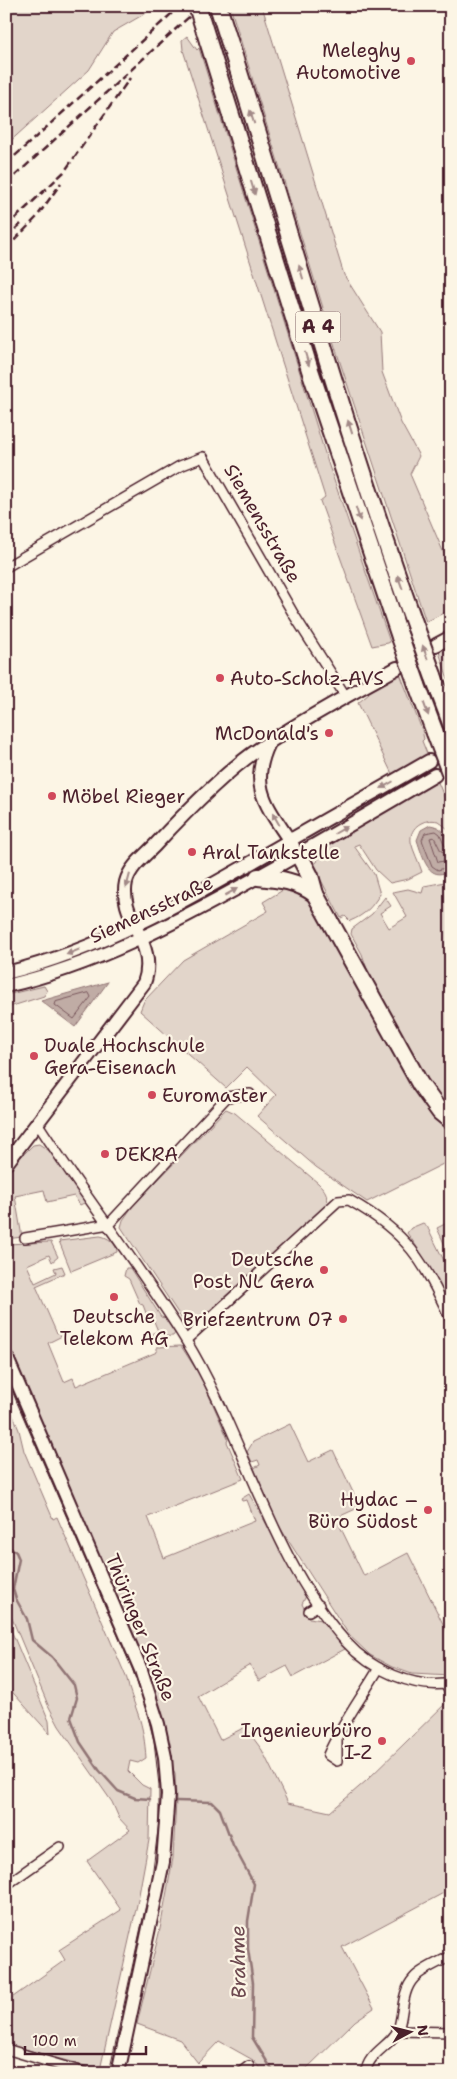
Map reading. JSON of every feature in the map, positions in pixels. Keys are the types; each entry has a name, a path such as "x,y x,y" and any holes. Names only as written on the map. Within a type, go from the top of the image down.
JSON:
{"highway":[{"name":"A 4","path":"197,6 310,370 400,637 435,733 443,775"},
{"name":"A 4","path":"218,6 392,559 451,722"},
{"path":"294,857 310,890 420,1084 440,1112 451,1121"},
{"path":"258,877 288,880 310,890"},
{"path":"434,1104 451,1111"}],"main road":[{"path":"436,645 451,637"},
{"name":"Siemensstraße","path":"134,926 126,891 128,875 181,819 233,771 269,743 397,668"},
{"path":"269,743 259,769 259,782 264,797 290,840 294,857"},
{"name":"Siemensstraße","path":"6,973 61,957 134,926 220,880 429,761"},
{"path":"233,771 246,768 259,769"},
{"name":"Siemensstraße","path":"6,986 55,972 157,930 258,877 443,775"},
{"path":"134,926 148,957"},
{"path":"6,1164 141,988 148,972 148,957 157,930"},
{"name":"Thüringer Straße","path":"6,1356 142,1670 158,1724 165,1757 168,1794 163,1862 118,2073"}],"street":[{"name":"Siemensstraße","path":"6,567 180,466 203,457 294,614 346,697"},
{"path":"25,1238 109,1224 227,1097 250,1094"},
{"path":"38,1124 109,1224 186,1340 211,1387 279,1537 319,1605 346,1642 379,1668 407,1679 448,1684 451,1694"},
{"path":"186,1340 338,1201 350,1200 392,1227 416,1253 451,1320"},
{"path":"309,1611 319,1605"},
{"path":"338,1736 379,1668"},
{"path":"6,1885 60,1847"},
{"path":"366,2073 366,2067 374,2055 397,2031 406,1993 414,1977 451,1956"},
{"path":"397,2031 451,2032"},
{"path":"6,2049 86,2073"},
{"path":"240,2073 250,2066"}],"shaded area":[{"path":"6,6 151,6 146,13 113,32 89,70 6,145"},
{"path":"230,6 262,6 344,275 380,332 382,372 401,423 419,456 410,474 451,570 451,609 426,622 336,350"},
{"path":"187,36 197,50 199,48 328,463 390,642 388,643 372,646 320,501 325,497 183,50 182,40"},
{"path":"451,642 451,688 438,649"},
{"path":"399,671 422,730 424,739 422,741 428,756 393,776 358,703 369,694 367,689"},
{"path":"437,780 451,813 451,838 448,829 438,821 433,820 419,824 411,836 411,842 422,872 408,879 390,883 376,870 359,844 354,846 374,874 380,894 371,907 360,916 350,921 345,916 341,918 313,865 317,862 320,853 317,849"},
{"path":"451,881 451,1108 432,1092 372,984 362,954 351,934 352,929 372,914 385,897 391,906 380,913 389,928 407,917 393,892 408,889 422,893 424,886"},
{"path":"288,887 307,895 451,1127 451,1160 367,1202 316,1167 257,1116 276,1095 247,1067 226,1088 140,1011 144,1001 183,960 268,911 263,902"},
{"path":"44,986 47,991 44,996 6,1008 6,995"},
{"path":"226,1109 235,1113 318,1183 326,1193 326,1205 199,1320 189,1322 182,1319 121,1227 123,1220 132,1207"},
{"path":"39,1144 51,1152 86,1202 80,1205 74,1196 47,1202 44,1190 15,1196 22,1237 6,1239 6,1172 33,1145"},
{"path":"451,1221 451,1253 449,1254 437,1228"},
{"path":"423,1223 427,1226 451,1275 451,1309 420,1251 407,1233 411,1228"},
{"path":"100,1236 112,1241 117,1252 71,1271 59,1241"},
{"path":"51,1242 58,1257 52,1262 49,1255 27,1265 35,1283 56,1273 54,1268 62,1266 65,1273 36,1286 57,1334 63,1331 62,1336 48,1343 64,1382 73,1378 76,1386 157,1352 157,1347 181,1346 201,1377 243,1479 148,1517 164,1558 255,1521 247,1500 242,1501 241,1499 249,1494 307,1594 302,1604 309,1618 322,1620 345,1649 293,1677 287,1666 259,1681 250,1665 198,1696 220,1740 245,1727 262,1750 288,1803 330,1812 366,1781 448,1701 451,1705 451,1889 342,1947 374,2008 355,2021 302,2073 264,2073 253,2060 219,2041 198,2063 180,2040 137,2024 160,1929 173,1858 176,1801 175,1773 171,1766 162,1717 147,1671 6,1344 6,1244"},
{"path":"126,1268 130,1268 161,1317 165,1318 175,1333 173,1336 155,1337 151,1334 158,1331 153,1319 149,1321 129,1279 124,1276"},
{"path":"6,1399 19,1430 24,1451 53,1519 57,1517 127,1679 140,1719 144,1741 146,1758 138,1763 130,1761 128,1771 142,1785 150,1789 149,1840 138,1900 100,2070 6,2044 6,2002 65,1960 59,1950 121,1910 87,1861 130,1830 119,1818 112,1802 59,1726 48,1705 6,1604"},
{"path":"290,1424 308,1462 333,1450 360,1507 336,1518 364,1576 408,1553 451,1640 451,1676 412,1674 392,1667 370,1655 349,1635 279,1526 254,1468 260,1465 258,1460 252,1462 247,1452 253,1442"},
{"path":"6,1618 49,1721 50,1734 6,1685"}],"water":[{"path":"430,825 443,831 449,842 451,870 443,873 437,874 428,867 417,840 421,830"},
{"path":"108,982 75,1027 41,1001"}],"waterway":[{"name":"Brahme","path":"6,1545 16,1552 19,1559 13,1589 16,1599 27,1619 32,1640 52,1657 74,1685 77,1698 71,1718 80,1742 99,1770 118,1791 135,1798 150,1799"},
{"name":"Brahme","path":"176,1801 212,1802 220,1810 233,1845 254,1884 248,1921 248,1949 253,1983 252,2037 274,2073"}],"tram line":[{"path":"6,1377 132,1668 145,1705 154,1741 159,1785 159,1822 152,1877 109,2073"}],"railway":[{"path":"6,164 180,6"},
{"path":"6,184 201,6"},
{"path":"6,227 64,172 130,78"},
{"path":"6,249 36,218 61,183"},
{"path":"6,237 21,224"}],"place":[{"name":"Meleghy Automotive","path":"411,61"},
{"name":"Auto-Scholz-AVS","path":"220,678"},
{"name":"McDonald's","path":"329,733"},
{"name":"Möbel Rieger","path":"52,796"},
{"name":"Aral Tankstelle","path":"192,852"},
{"name":"Duale Hochschule Gera-Eisenach","path":"34,1056"},
{"name":"Euromaster","path":"152,1095"},
{"name":"DEKRA","path":"105,1154"},
{"name":"Deutsche Post NL Gera","path":"324,1270"},
{"name":"Deutsche Telekom AG","path":"114,1297"},
{"name":"Briefzentrum 07","path":"343,1319"},
{"name":"Hydac – Büro Südost","path":"428,1510"},
{"name":"Ingenieurbüro I-Z","path":"382,1741"}]}
